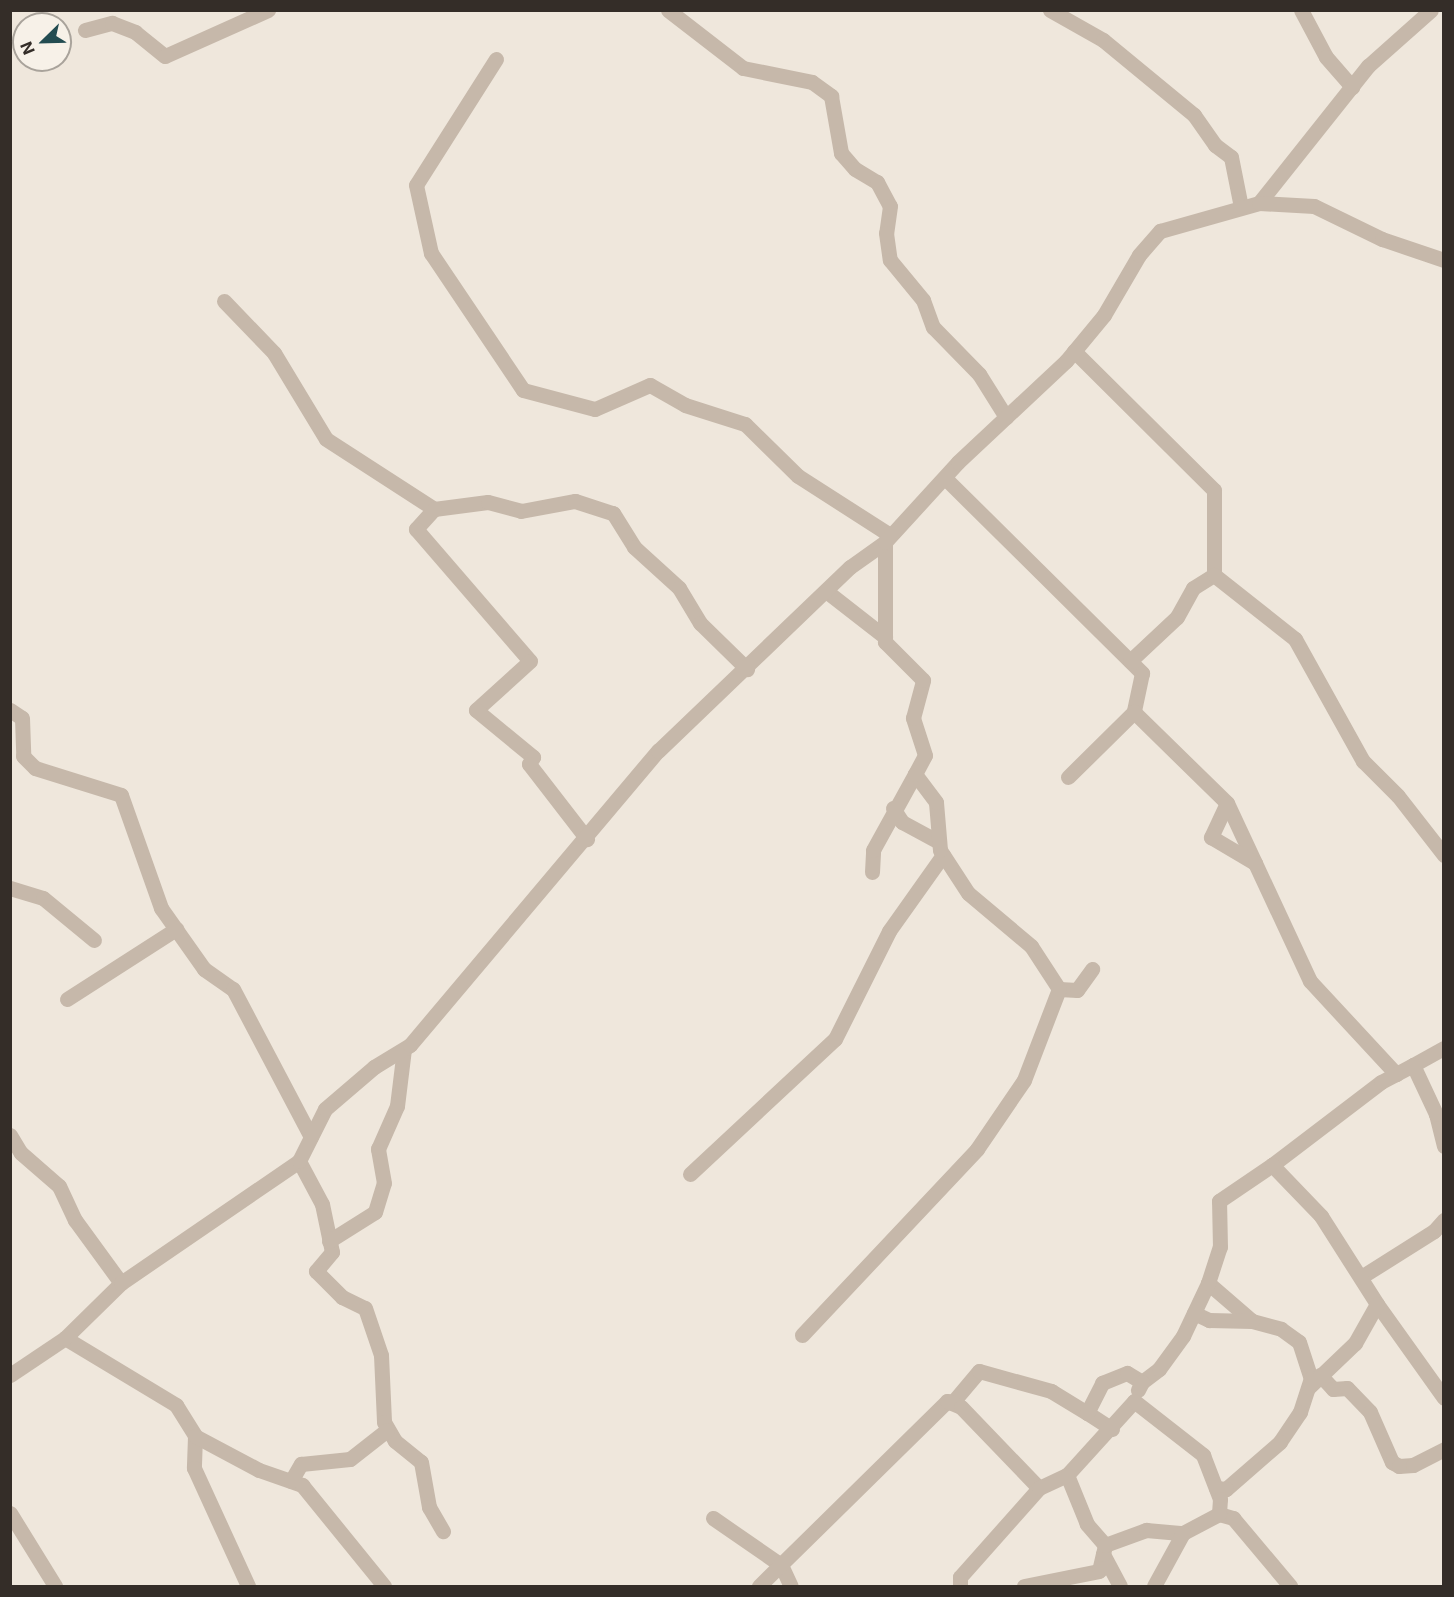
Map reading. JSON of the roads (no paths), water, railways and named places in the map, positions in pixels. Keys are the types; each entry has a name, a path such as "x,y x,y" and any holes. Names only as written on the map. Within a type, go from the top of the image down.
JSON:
{"street":[{"path":"85,30 112,23 135,32 165,56 268,10"},
{"path":"668,10 742,68 812,82 831,96 842,153 855,169 877,182 890,206 886,232 890,260 923,300 933,327 980,374 1006,417"},
{"path":"1050,10 1103,40 1194,115 1215,145 1232,157 1241,207"},
{"path":"1301,10 1326,57 1352,87"},
{"path":"1259,203 1352,87 1431,10"},
{"path":"496,59 416,184 431,253 523,390 595,409 650,385 685,405 745,424 798,476 887,538"},
{"path":"10,1375 65,1338 121,1283 299,1161 326,1109 374,1067 404,1049 587,839 658,751 747,669 826,591 887,538 946,479 957,462 1074,351 1160,231 1259,203 1314,206 1382,239 1443,260"},
{"path":"224,301 274,353 326,439 434,509 488,502 521,512 575,501 613,513 634,547 679,588 700,623 747,669"},
{"path":"1074,351 1148,428 1203,474 1214,490 1214,575"},
{"path":"946,479 1142,673 1134,712 1068,777"},
{"path":"434,509 416,529 530,661 476,710 532,757 529,764 587,839"},
{"path":"885,637 887,538"},
{"path":"1130,662 1177,617 1193,588 1214,575"},
{"path":"1214,575 1295,639 1363,761 1398,796 1443,855"},
{"path":"826,591 885,637 923,680 913,718 925,755 893,808 873,850 872,872"},
{"path":"10,710 22,718 23,756 35,768 121,795 161,908 204,969 233,989 311,1137"},
{"path":"1134,712 1227,803 1310,981 1396,1074"},
{"path":"690,1174 835,1039 889,930 941,849 936,802 915,774"},
{"path":"1227,803 1211,837 1255,863"},
{"path":"893,808 902,822 941,849 968,893 1031,946 1059,989"},
{"path":"10,888 43,898 94,940"},
{"path":"67,999 176,929"},
{"path":"1059,989 1077,990 1092,969"},
{"path":"802,1335 977,1149 1024,1080 1059,989"},
{"path":"960,1587 960,1577 1039,1488 1067,1476 1112,1429 1134,1401 1142,1382 1159,1369 1209,1284 1220,1247 1219,1201 1396,1074 1443,1048"},
{"path":"329,1241 375,1212 384,1183 378,1149 397,1106 404,1049"},
{"path":"1413,1065 1440,1121 1443,1146"},
{"path":"10,1135 21,1153 59,1186 75,1220 121,1283"},
{"path":"299,1161 322,1204 332,1252 316,1271 342,1297 365,1308 381,1355 387,1430 421,1462 429,1507 443,1531"},
{"path":"1272,1165 1321,1216 1377,1304 1443,1398"},
{"path":"1361,1276 1434,1231 1443,1220"},
{"path":"1209,1284 1252,1321"},
{"path":"1216,1488 1226,1489 1280,1442 1309,1387 1355,1343 1377,1304"},
{"path":"1194,1313 1209,1320 1252,1321 1281,1329 1299,1342 1309,1387"},
{"path":"65,1338 176,1406 195,1436 302,1485 384,1587"},
{"path":"952,1403 979,1371 1051,1391 1112,1429"},
{"path":"1087,1413 1102,1383 1118,1373 1142,1382"},
{"path":"1320,1375 1333,1389 1347,1388 1370,1412 1392,1462 1399,1466 1413,1465 1443,1449"},
{"path":"759,1587 947,1401 961,1407 1039,1488"},
{"path":"1134,1401 1203,1455 1216,1488 1219,1514"},
{"path":"291,1481 301,1464 350,1459 387,1430"},
{"path":"195,1436 194,1468 248,1587"},
{"path":"1067,1476 1087,1524 1104,1550 1120,1587"},
{"path":"10,1513 54,1587"},
{"path":"1104,1550 1146,1530 1183,1533 1219,1514 1233,1518 1290,1587"},
{"path":"713,1518 781,1565 791,1587"},
{"path":"1155,1586 1183,1533"},
{"path":"1024,1587 1099,1571 1104,1550"}]}
